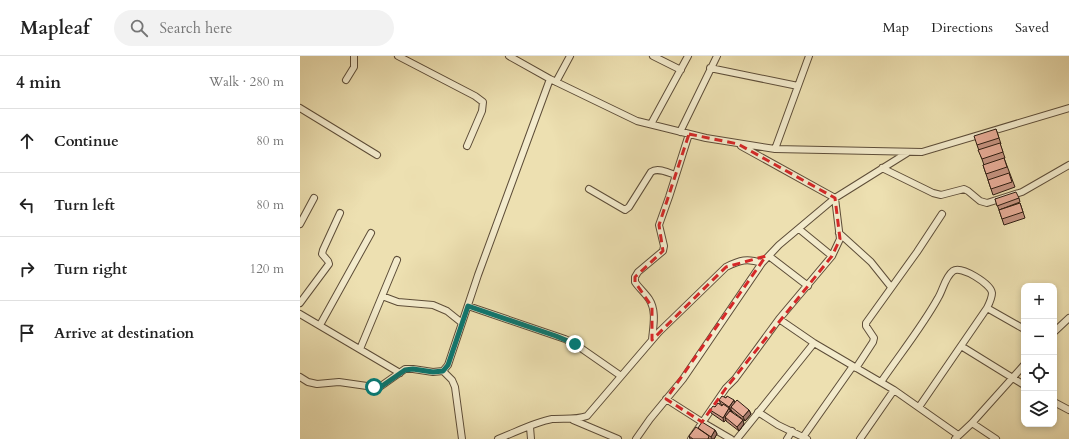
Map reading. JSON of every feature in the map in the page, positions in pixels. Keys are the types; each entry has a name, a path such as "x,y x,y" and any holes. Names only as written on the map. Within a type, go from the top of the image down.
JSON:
{"street":[{"path":"346,80 354,67 354,56"},
{"path":"398,56 475,96 483,102 482,111 466,146"},
{"path":"509,56 553,81 637,121 688,134 738,144 775,149 907,153 922,152 1069,108"},
{"path":"300,377 308,382 318,384 339,382 374,387 382,386 405,370 413,369 433,372 443,371 448,365 506,196 553,81 570,56"},
{"path":"653,56 681,70"},
{"path":"651,124 688,56"},
{"path":"680,132 716,56"},
{"path":"775,149 809,56"},
{"path":"710,68 798,86"},
{"path":"300,108 377,155"},
{"path":"652,340 654,320 652,306 635,282 635,277 638,272 663,251 664,246 659,225 688,134"},
{"path":"738,144 835,198"},
{"path":"636,439 683,379 762,263 835,198 907,153"},
{"path":"882,168 933,193 941,195 964,189 968,190 980,201 987,203 1027,190 1069,165"},
{"path":"589,189 625,210 629,208 651,172 658,170 676,175"},
{"path":"300,224 314,198"},
{"path":"691,439 726,388 735,379 779,319 832,256 838,243 839,233 835,198"},
{"path":"300,303 329,264 328,260 322,254 340,213"},
{"path":"758,412 805,438 873,342 874,338 868,330 866,323 917,252 942,214"},
{"path":"799,229 832,256"},
{"path":"320,325 371,233"},
{"path":"839,233 871,262 891,287"},
{"path":"769,256 808,286"},
{"path":"498,439 552,419 571,419 587,416 652,340 726,267 737,262 750,259 762,263"},
{"path":"360,349 397,260"},
{"path":"881,382 933,306 949,275 953,271 958,269 965,272 990,288 992,297 987,308 919,407"},
{"path":"382,296 398,302 433,305 447,311 462,323"},
{"path":"468,306 565,339 621,376"},
{"path":"987,308 1021,327"},
{"path":"300,314 400,373"},
{"path":"1057,329 1069,318"},
{"path":"779,319 814,343 894,390 919,407 957,437 972,423 1021,368"},
{"path":"738,439 814,343"},
{"path":"961,346 1021,384"},
{"path":"443,371 452,380 455,387 462,439"},
{"path":"860,439 894,390"},
{"path":"666,399 731,439"},
{"path":"1057,404 1069,410"},
{"path":"571,419 618,439"},
{"path":"972,423 996,439"},
{"path":"530,427 531,439"},
{"path":"787,439 792,431"}],"highlighted area":[{"path":"689,134 738,144 835,198 840,239 832,256 726,388 702,422 666,399 766,256 726,267 652,340 652,307 635,282 635,277 663,251 659,225"}],"building":[{"path":"996,129 999,138 977,145 974,136"},
{"path":"1000,143 1003,152 982,159 978,150"},
{"path":"1004,158 1007,167 986,174 983,165"},
{"path":"1009,173 1012,182 991,189 988,180"},
{"path":"1016,192 1019,198 997,206 995,199"},
{"path":"1020,203 1023,212 1002,219 999,210"},
{"path":"722,396 726,398 727,396 734,400 729,407 719,400"},
{"path":"737,400 749,410 743,417 731,407"},
{"path":"718,403 729,408 723,418 710,410"},
{"path":"730,411 743,420 737,427 725,417"},
{"path":"702,422 715,430 711,437 698,428"},
{"path":"696,427 709,436 708,439 693,439 689,436"}],"route":[{"path":"374,387 382,386 405,370 413,369 433,372 443,371 448,365 468,306 565,339 575,344"}]}
